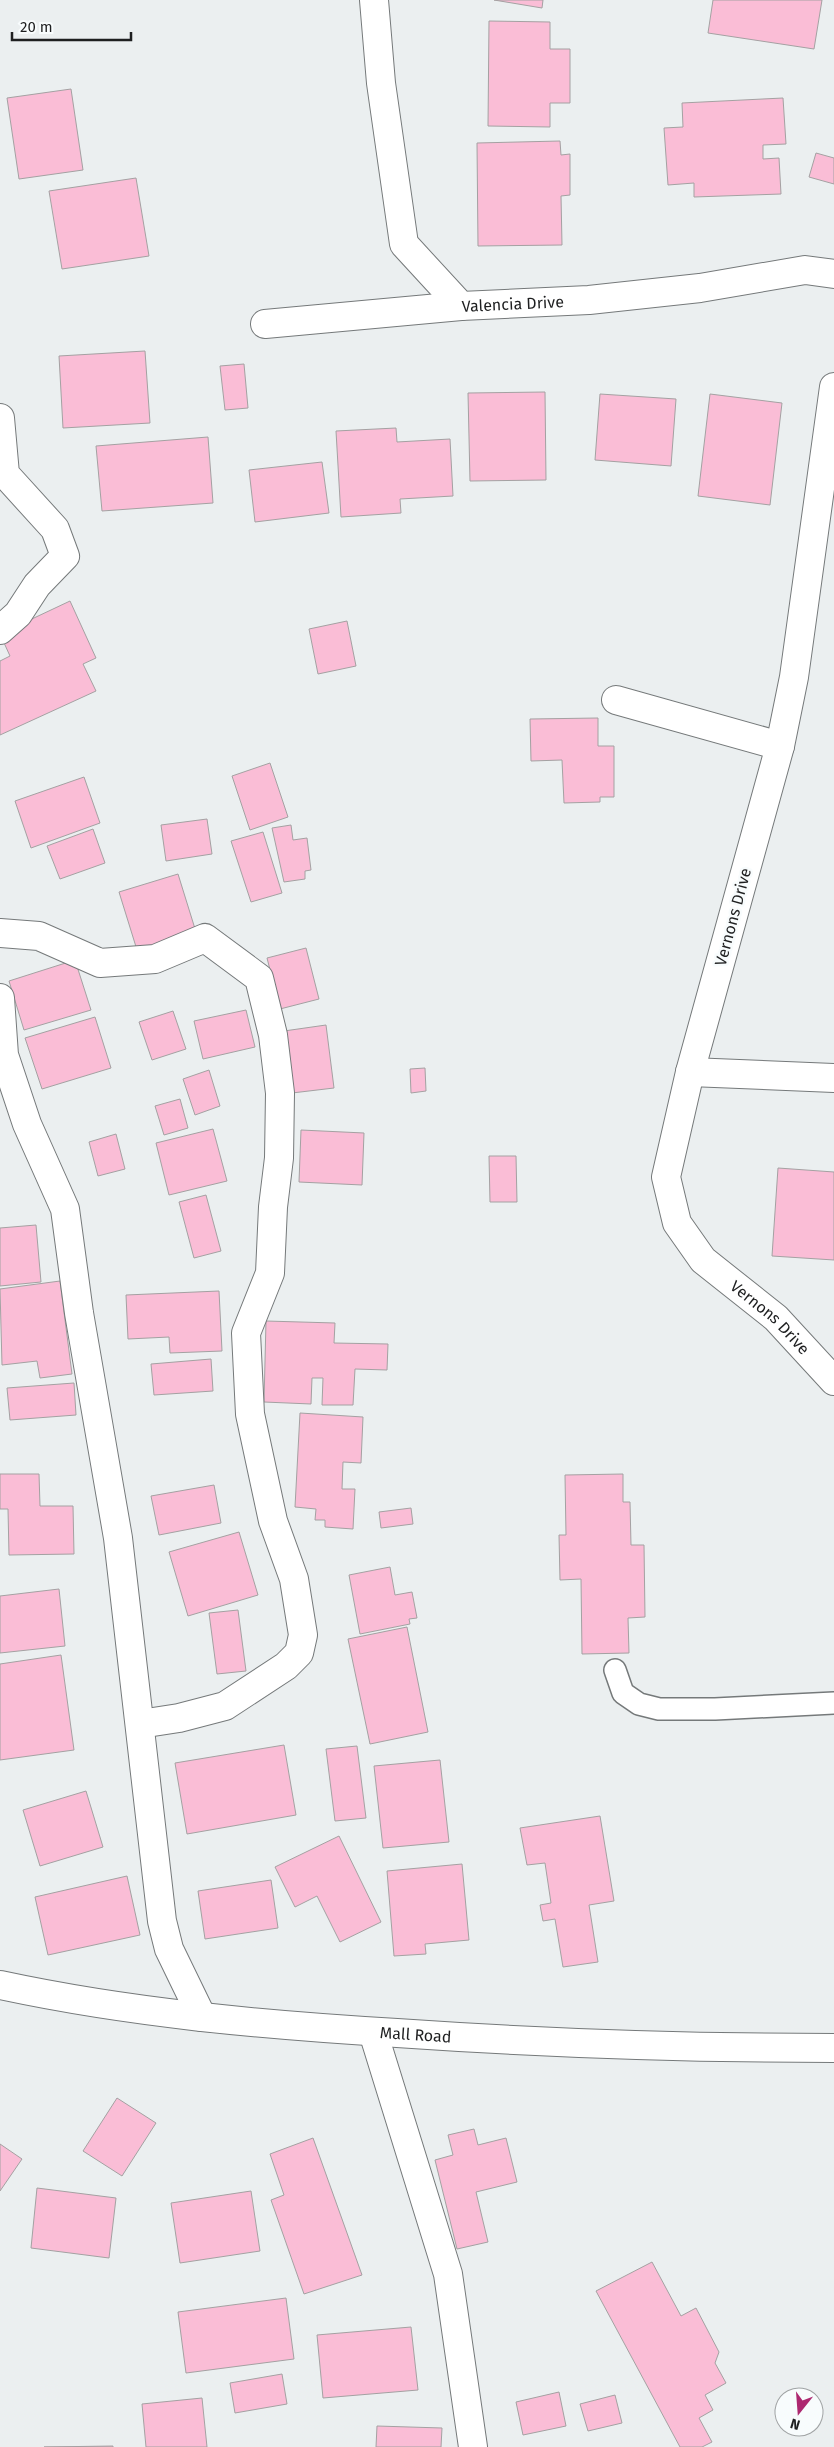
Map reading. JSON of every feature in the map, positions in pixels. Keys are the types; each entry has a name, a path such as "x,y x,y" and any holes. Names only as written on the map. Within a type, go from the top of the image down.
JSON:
{"street":[{"name":"Valencia Drive","path":"374,0 381,83 404,244 461,306 589,300 700,288 805,270 834,274"},
{"path":"265,324 461,306"},
{"name":"Vernons Drive","path":"834,387 794,677 780,746 690,1072 666,1177 677,1223 703,1260 776,1318 834,1381"},
{"path":"0,418 5,474 55,529 65,556 37,585 18,614 0,630"},
{"path":"616,700 780,746"},
{"path":"0,933 39,936 100,962 155,959 205,938 259,978 273,1034 280,1092 278,1158 273,1207 270,1273 246,1332 250,1414 273,1521 294,1580 303,1635 299,1653 286,1666 225,1706 179,1718 140,1724"},
{"path":"0,998 4,1055 27,1124 64,1209 118,1538 162,1921 169,1949 202,2017"},
{"path":"690,1072 834,1078"},
{"name":"Mall Road","path":"0,1985 36,1993 245,2023 525,2042 834,2048"},
{"path":"373,2032 448,2274 473,2447"}],"lane":[{"path":"615,1670 623,1693 639,1704 659,1709 715,1709 834,1703"}],"building":[{"path":"494,0 543,0 542,8"},
{"path":"713,0 822,0 814,49 708,33"},
{"path":"489,21 550,22 550,49 570,49 570,103 550,103 550,127 488,126"},
{"path":"71,89 83,170 19,179 7,98"},
{"path":"783,98 786,144 763,145 763,159 779,158 781,194 694,197 694,183 668,185 664,128 683,127 682,103"},
{"path":"560,141 561,155 570,154 570,195 561,196 562,245 478,246 477,143"},
{"path":"816,153 834,158 834,184 809,177"},
{"path":"136,178 149,256 62,269 49,191"},
{"path":"145,351 150,423 63,428 59,356"},
{"path":"244,364 248,408 225,410 220,366"},
{"path":"545,392 546,480 470,481 468,393"},
{"path":"600,394 676,399 671,466 595,460"},
{"path":"710,394 782,403 770,505 698,496"},
{"path":"396,428 397,442 450,439 453,496 400,499 401,513 341,517 336,431"},
{"path":"208,437 213,503 102,511 96,446"},
{"path":"322,462 329,513 255,522 249,470"},
{"path":"70,601 96,658 83,664 96,691 0,735 0,661 10,656 0,634"},
{"path":"347,621 356,666 318,674 309,629"},
{"path":"598,718 598,746 614,746 614,797 600,797 600,802 564,803 562,760 531,761 530,719"},
{"path":"270,763 288,817 250,830 232,776"},
{"path":"84,777 100,823 31,848 15,801"},
{"path":"207,819 212,854 166,861 161,825"},
{"path":"291,825 293,840 307,838 311,870 305,871 305,879 284,882 272,828"},
{"path":"93,829 105,863 60,879 47,846"},
{"path":"263,832 282,893 251,902 231,841"},
{"path":"178,874 196,932 137,950 119,892"},
{"path":"306,948 319,999 280,1009 267,958"},
{"path":"75,960 91,1010 24,1030 9,981"},
{"path":"246,1010 255,1047 203,1059 194,1021"},
{"path":"173,1011 186,1049 152,1060 139,1022"},
{"path":"95,1017 111,1068 42,1089 25,1038"},
{"path":"326,1025 334,1088 292,1093 284,1031"},
{"path":"425,1068 426,1091 411,1093 410,1069"},
{"path":"209,1070 220,1106 195,1115 183,1079"},
{"path":"180,1099 188,1128 164,1135 155,1106"},
{"path":"213,1129 227,1181 169,1195 156,1143"},
{"path":"301,1130 364,1133 362,1185 299,1182"},
{"path":"116,1134 125,1169 98,1176 89,1142"},
{"path":"489,1156 516,1156 517,1202 490,1202"},
{"path":"778,1168 834,1172 834,1260 772,1256"},
{"path":"206,1195 221,1251 194,1258 179,1202"},
{"path":"36,1225 41,1282 0,1286 0,1228"},
{"path":"60,1281 72,1374 40,1378 37,1361 2,1365 0,1289"},
{"path":"219,1291 222,1351 170,1353 169,1337 128,1339 126,1295"},
{"path":"266,1321 335,1323 334,1343 388,1344 387,1370 355,1369 353,1405 322,1405 323,1378 312,1378 311,1404 264,1402"},
{"path":"211,1359 213,1391 154,1395 151,1364"},
{"path":"74,1383 76,1415 10,1420 7,1388"},
{"path":"300,1413 363,1417 361,1463 343,1462 342,1489 355,1489 353,1529 325,1527 325,1520 315,1520 316,1509 295,1507"},
{"path":"0,1474 39,1474 40,1506 73,1506 74,1554 9,1555 8,1509 0,1509"},
{"path":"623,1474 623,1502 630,1502 631,1545 644,1545 645,1617 628,1618 629,1653 582,1654 581,1579 560,1580 559,1535 566,1535 565,1475"},
{"path":"214,1485 221,1523 159,1535 151,1496"},
{"path":"411,1508 413,1524 381,1528 379,1512"},
{"path":"239,1532 258,1595 188,1616 169,1552"},
{"path":"390,1567 395,1595 412,1592 417,1618 409,1619 410,1624 360,1634 349,1575"},
{"path":"59,1589 65,1646 0,1653 0,1596"},
{"path":"238,1610 246,1671 217,1674 209,1613"},
{"path":"407,1627 428,1732 370,1744 348,1639"},
{"path":"61,1655 74,1750 0,1760 0,1664"},
{"path":"284,1745 296,1815 187,1834 175,1763"},
{"path":"357,1746 366,1818 335,1821 326,1749"},
{"path":"440,1760 449,1842 383,1848 374,1766"},
{"path":"86,1791 103,1847 40,1866 23,1810"},
{"path":"600,1816 614,1901 589,1905 598,1962 563,1967 555,1919 543,1921 540,1905 551,1903 545,1863 527,1865 520,1828"},
{"path":"339,1836 381,1922 340,1942 317,1896 295,1907 275,1867"},
{"path":"462,1864 469,1940 425,1944 426,1954 394,1956 387,1871"},
{"path":"127,1876 140,1935 48,1955 35,1897"},
{"path":"271,1880 278,1928 205,1939 198,1891"},
{"path":"117,2098 156,2123 122,2176 83,2151"},
{"path":"474,2129 478,2145 506,2138 517,2182 476,2192 488,2242 457,2249 435,2160 453,2155 448,2135"},
{"path":"313,2138 362,2275 304,2294 271,2200 284,2195 270,2154"},
{"path":"0,2144 22,2159 0,2191"},
{"path":"37,2188 116,2198 109,2258 31,2248"},
{"path":"251,2191 260,2251 180,2263 171,2203"},
{"path":"652,2262 681,2316 696,2308 719,2352 715,2363 726,2383 705,2395 713,2410 699,2418 712,2442 702,2447 680,2447 596,2291"},
{"path":"286,2298 294,2359 186,2373 178,2312"},
{"path":"411,2327 418,2390 323,2398 317,2335"},
{"path":"282,2374 287,2404 235,2413 230,2383"},
{"path":"559,2392 566,2426 523,2435 516,2402"},
{"path":"615,2395 622,2423 588,2431 580,2404"},
{"path":"202,2398 207,2447 146,2447 142,2404"},
{"path":"377,2426 442,2428 441,2447 376,2447"},
{"path":"113,2446 113,2447 44,2447"}]}
